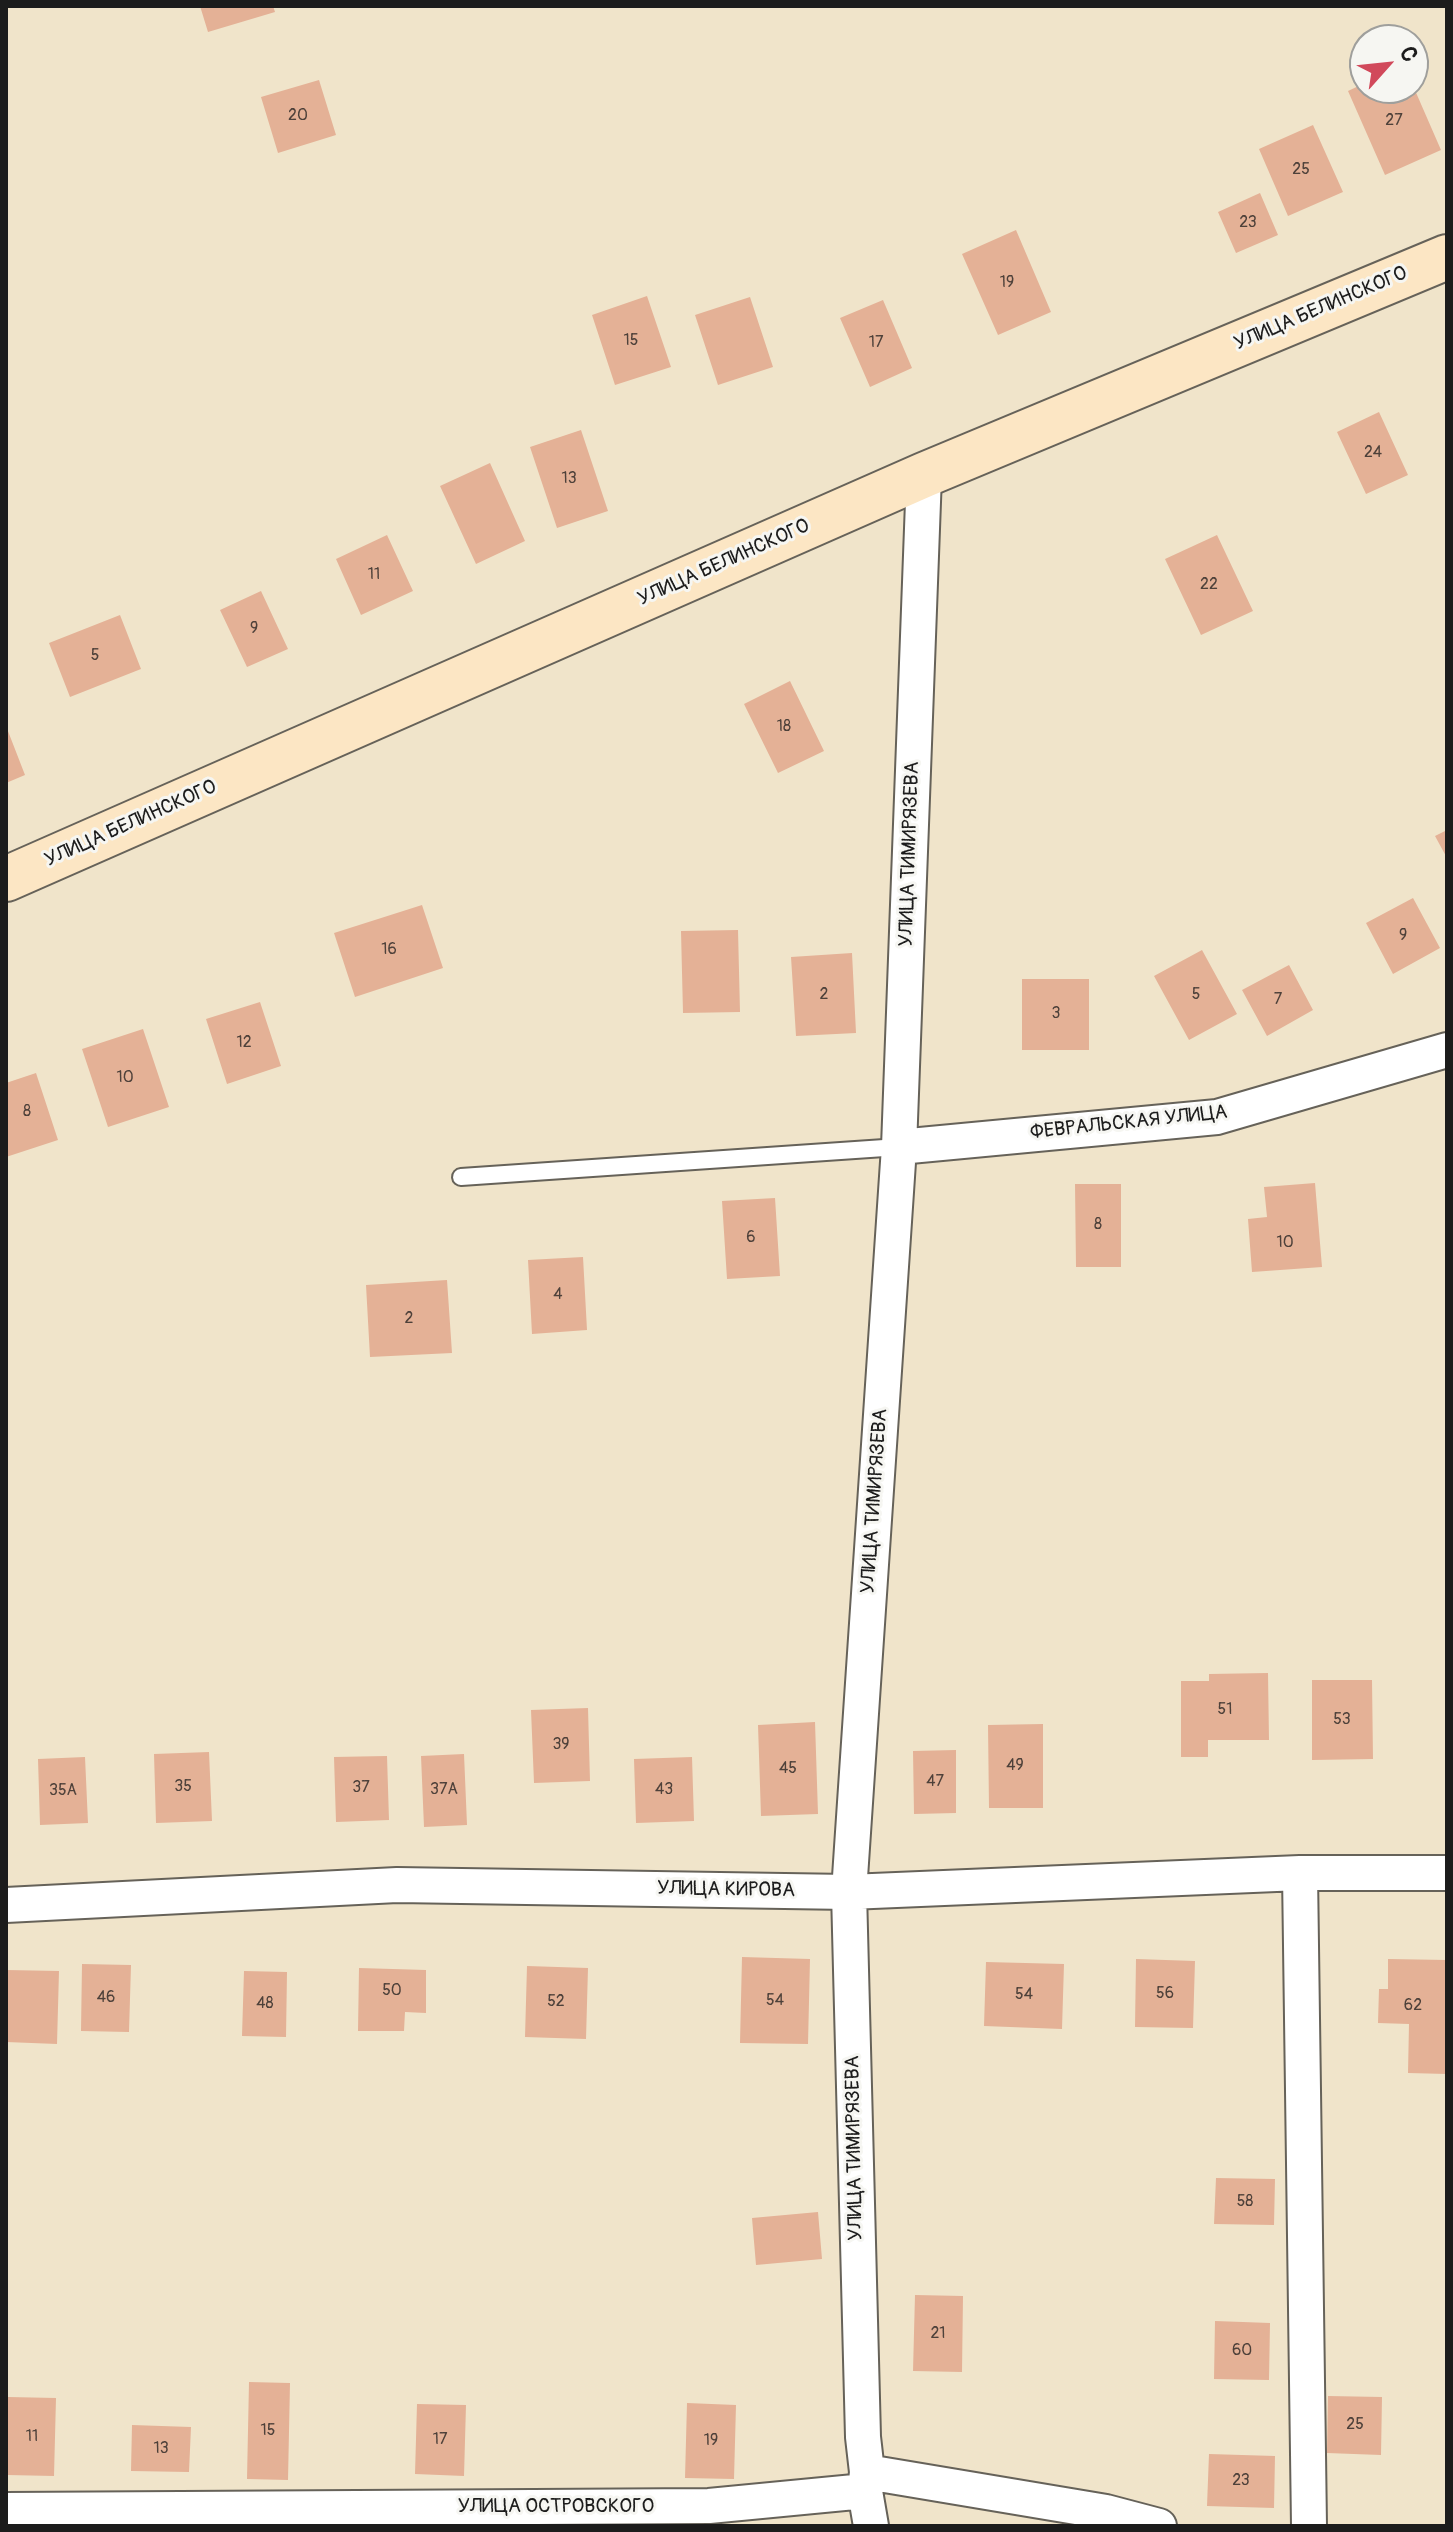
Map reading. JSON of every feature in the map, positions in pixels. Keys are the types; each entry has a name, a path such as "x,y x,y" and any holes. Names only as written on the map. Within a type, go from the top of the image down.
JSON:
{"street":[{"name":"УЛИЦА БЕЛИНСКОГО","path":"6,879 924,475 1447,257"},
{"name":"УЛИЦА ТИМИРЯЗЕВА","path":"871,2526 863,2437 849,1892 899,1147 924,475"},
{"name":"ФЕВРАЛЬСКАЯ УЛИЦА","path":"899,1147 1217,1117 1447,1050"},
{"name":"УЛИЦА КИРОВА","path":"6,1905 397,1885 849,1892 1300,1873 1447,1873"},
{"path":"1300,1873 1309,2526"},
{"name":"УЛИЦА ОСТРОВСКОГО","path":"25,2515 709,2506 866,2482 1106,2512 1159,2526"}],"lane":[{"path":"461,1177 899,1147"}],"building":[{"path":"200,6 273,6 275,12 208,32"},
{"path":"319,80 336,135 278,153 261,97"},
{"path":"1354,104 1421,104 1441,150 1385,175"},
{"path":"1313,125 1343,192 1288,216 1259,149"},
{"path":"1260,193 1278,235 1236,253 1218,212"},
{"path":"1016,230 1051,312 998,335 962,254"},
{"path":"647,296 671,367 615,385 592,315"},
{"path":"750,297 773,367 718,385 695,315"},
{"path":"883,300 912,368 870,387 840,318"},
{"path":"1379,412 1408,475 1366,494 1337,432"},
{"path":"581,430 608,511 557,528 530,447"},
{"path":"490,463 525,541 476,564 440,486"},
{"path":"387,535 413,591 361,615 336,559"},
{"path":"1217,535 1253,611 1201,635 1165,559"},
{"path":"261,591 288,649 247,667 220,610"},
{"path":"120,615 141,669 70,697 49,643"},
{"path":"790,681 824,751 778,773 744,704"},
{"path":"6,726 25,775 6,783"},
{"path":"1447,830 1447,858 1435,836"},
{"path":"1413,898 1440,948 1393,974 1366,923"},
{"path":"422,905 443,968 355,997 334,933"},
{"path":"738,930 740,1012 683,1013 681,931"},
{"path":"1202,950 1237,1014 1189,1040 1154,976"},
{"path":"852,953 856,1033 796,1036 791,957"},
{"path":"1289,965 1313,1010 1267,1036 1242,990"},
{"path":"1022,979 1089,979 1089,1050 1022,1050"},
{"path":"260,1002 281,1066 227,1084 206,1019"},
{"path":"143,1029 169,1107 108,1127 82,1049"},
{"path":"36,1073 58,1140 6,1157 6,1083"},
{"path":"1315,1183 1322,1267 1252,1272 1248,1219 1267,1217 1264,1187"},
{"path":"1075,1184 1121,1184 1121,1267 1076,1267"},
{"path":"775,1198 780,1276 727,1279 722,1201"},
{"path":"583,1257 587,1330 532,1334 528,1260"},
{"path":"447,1280 452,1353 370,1357 366,1285"},
{"path":"1268,1673 1269,1740 1208,1740 1208,1757 1181,1757 1181,1681 1209,1681 1209,1674"},
{"path":"1312,1680 1372,1680 1373,1759 1312,1760"},
{"path":"588,1708 590,1781 534,1783 531,1710"},
{"path":"815,1722 818,1814 761,1816 758,1725"},
{"path":"1043,1724 1043,1808 989,1808 988,1725"},
{"path":"956,1750 956,1813 914,1814 913,1751"},
{"path":"209,1752 212,1821 156,1823 154,1754"},
{"path":"464,1754 467,1825 424,1827 421,1756"},
{"path":"387,1756 389,1820 336,1822 334,1757"},
{"path":"85,1757 88,1823 40,1825 38,1759"},
{"path":"692,1757 694,1821 636,1823 634,1759"},
{"path":"742,1957 810,1959 808,2044 740,2043"},
{"path":"1136,1959 1195,1961 1193,2028 1135,2027"},
{"path":"1388,1959 1447,1960 1447,2074 1408,2073 1409,2024 1378,2023 1379,1989 1388,1989"},
{"path":"986,1962 1064,1964 1062,2029 984,2026"},
{"path":"82,1964 131,1965 129,2032 81,2031"},
{"path":"527,1966 588,1968 586,2039 525,2037"},
{"path":"359,1968 426,1970 426,2013 405,2012 404,2031 358,2031"},
{"path":"6,1970 59,1971 57,2044 6,2042"},
{"path":"244,1971 287,1972 286,2037 242,2036"},
{"path":"1216,2178 1275,2179 1274,2225 1214,2224"},
{"path":"818,2212 822,2259 756,2265 752,2218"},
{"path":"915,2295 963,2296 962,2372 913,2371"},
{"path":"1215,2321 1270,2323 1269,2380 1214,2379"},
{"path":"249,2382 290,2383 288,2480 247,2479"},
{"path":"1328,2396 1382,2397 1381,2455 1327,2453"},
{"path":"8,2397 56,2398 54,2476 7,2475"},
{"path":"687,2403 736,2405 734,2479 685,2478"},
{"path":"417,2404 466,2405 464,2476 415,2474"},
{"path":"132,2425 191,2427 189,2472 131,2471"},
{"path":"1209,2454 1275,2456 1274,2508 1207,2506"}]}
